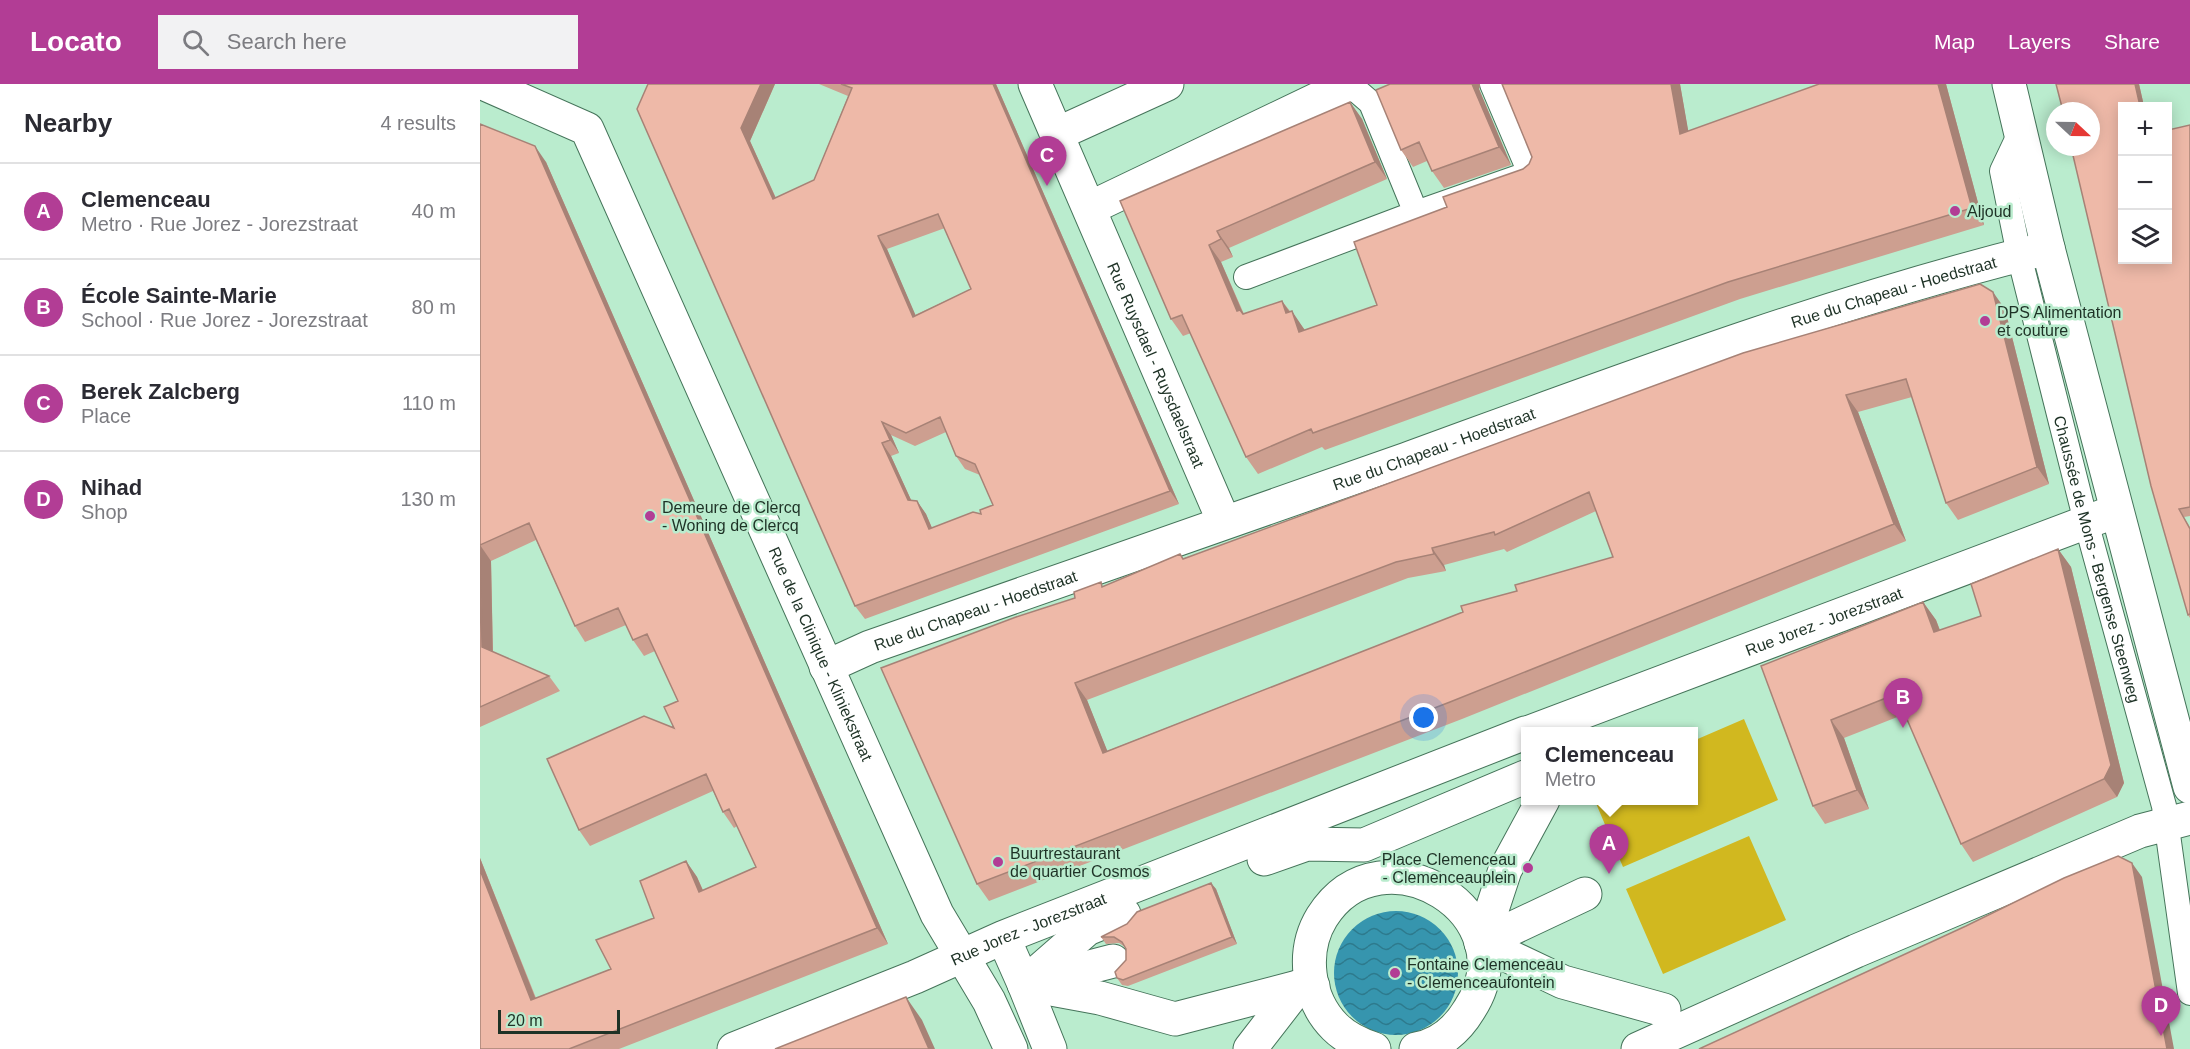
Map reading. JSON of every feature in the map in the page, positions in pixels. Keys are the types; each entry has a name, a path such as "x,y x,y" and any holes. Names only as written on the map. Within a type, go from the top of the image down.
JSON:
{"street":[{"name":"Rue de la Clinique - Kliniekstraat","path":"484,84 587,129 937,914 960,957 989,1001 1011,1049"},
{"name":"Rue Ruysdael - Ruysdaelstraat","path":"1035,84 1224,522"},
{"path":"1057,134 1167,84"},
{"path":"1089,208 1349,84"},
{"name":"Chaussée de Mons - Bergense Steenweg","path":"2009,84 2021,131 2033,252 2101,516 2147,616 2190,787"},
{"name":"Rue du Chapeau - Hoedstraat","path":"826,667 870,647 1680,358 2033,252"},
{"name":"Rue Jorez - Jorezstraat","path":"1543,727 2101,516"},
{"name":"Rue Jorez - Jorezstraat","path":"734,1049 1004,937 1521,735"},
{"path":"1016,988 1087,928 1307,844 1364,845 1521,779"},
{"path":"1480,943 1505,870 1542,805"},
{"path":"1638,1049 1856,951 2140,831 2178,820"},
{"path":"1364,845 1378,879"},
{"path":"1250,1049 1305,987 1313,939 1322,917 1338,899 1378,879 1405,877 1428,883 1448,894 1465,911 1480,943 1482,979 1475,1001 1462,1022 1444,1037 1416,1049"},
{"path":"1480,943 1585,894"},
{"path":"1480,943 1563,982 1664,1010"},
{"path":"1008,948 1016,988 1050,1049"},
{"path":"1016,988 1100,999 1175,1019 1305,987"},
{"path":"1305,987 1335,1027 1354,1041 1374,1049"}],"lane":[{"path":"1349,84 1371,103 1416,213"},
{"path":"1246,277 1530,173 1492,84"},
{"name":"Chaussée de Mons - Bergense Steenweg","path":"2101,516 2164,806 2178,820 2190,993"}],"shaded area":[{"path":"1744,719 1778,800 1623,867 1597,805 1698,805 1698,739"},
{"path":"1749,836 1786,920 1663,974 1626,889"}],"water":[{"path":"1396,911 1420,916 1440,929 1453,949 1458,973 1453,997 1440,1017 1420,1030 1396,1035 1372,1030 1352,1017 1339,997 1334,973 1339,949 1352,929 1372,916"}],"building":[{"path":"648,84 761,84 741,128 773,199 814,180 852,88 841,84 993,84 1170,491 855,606 637,109","holes":["938,214 971,289 913,317 878,236","940,417 956,456 975,464 993,505 980,510 981,514 973,512 929,529 917,501 908,500 882,443 890,440 882,422 906,433"]},
{"path":"1390,84 1472,84 1499,147 1432,171 1419,142 1401,150 1376,90"},
{"path":"1502,84 1671,84 1680,134 1819,84 1938,84 1972,208 1728,282 1313,433 1311,429 1246,457 1182,315 1171,319 1120,201 1350,102 1375,162 1217,231 1221,239 1209,245 1237,311 1240,310 1243,314 1282,301 1286,313 1292,311 1299,332 1377,305 1354,242 1447,207 1443,197 1523,169 1529,164 1532,157"},
{"path":"2056,84 2135,84 2139,102 2118,102 2118,264 2172,264 2172,129 2190,125 2190,507 2179,509 2190,529 2190,614 2188,615 2151,486 2073,156 2100,156 2100,102 2061,102"},
{"path":"480,124 535,146 877,928 569,1049 480,1049 480,870 531,1000 611,969 596,940 654,918 640,881 686,861 699,892 756,867 729,809 723,812 706,774 579,830 547,759 644,716 674,728 664,707 678,701 647,634 633,640 618,608 575,626 529,523 480,545"},
{"path":"1980,284 1993,292 2037,467 1946,503 1906,379 1846,395 1894,524 1450,702 977,884 881,668 1016,617 1075,598 1074,592 1101,582 1102,587 1180,554 1183,559 1743,353","holes":["1589,492 1613,557 1515,585 1517,591 1461,606 1463,612 1103,753 1075,683 1396,562 1434,554 1432,548 1494,532 1495,535"]},
{"path":"480,545 482,647 549,676 480,707"},
{"path":"2058,549 2111,765 2104,779 1961,844 1896,694 1831,720 1857,790 1813,806 1761,666 1923,602 1934,632 1981,616 1971,584"},
{"path":"2118,856 2132,863 2167,1049 1699,1049 1966,926 2064,878"},
{"path":"1211,883 1232,937 1123,980 1117,978 1115,972 1126,960 1126,949 1122,942 1114,937 1101,937 1127,924 1137,912"},
{"path":"906,997 929,1049 775,1049"}],"place":[{"name":"Berek Zalcberg","path":"1047,186"},
{"name":"Aljoud","path":"1955,211"},
{"name":"DPS Alimentation et couture","path":"1985,321"},
{"name":"Demeure de Clercq - Woning de Clercq","path":"650,516"},
{"name":"École Sainte-Marie","path":"1903,728"},
{"name":"Buurtrestaurant de quartier Cosmos","path":"998,862"},
{"name":"Place Clemenceau - Clemenceauplein","path":"1528,868"},
{"name":"Clemenceau","path":"1609,874"},
{"name":"Fontaine Clemenceau - Clemenceaufontein","path":"1395,973"},
{"name":"Nihad","path":"2161,1036"}]}
